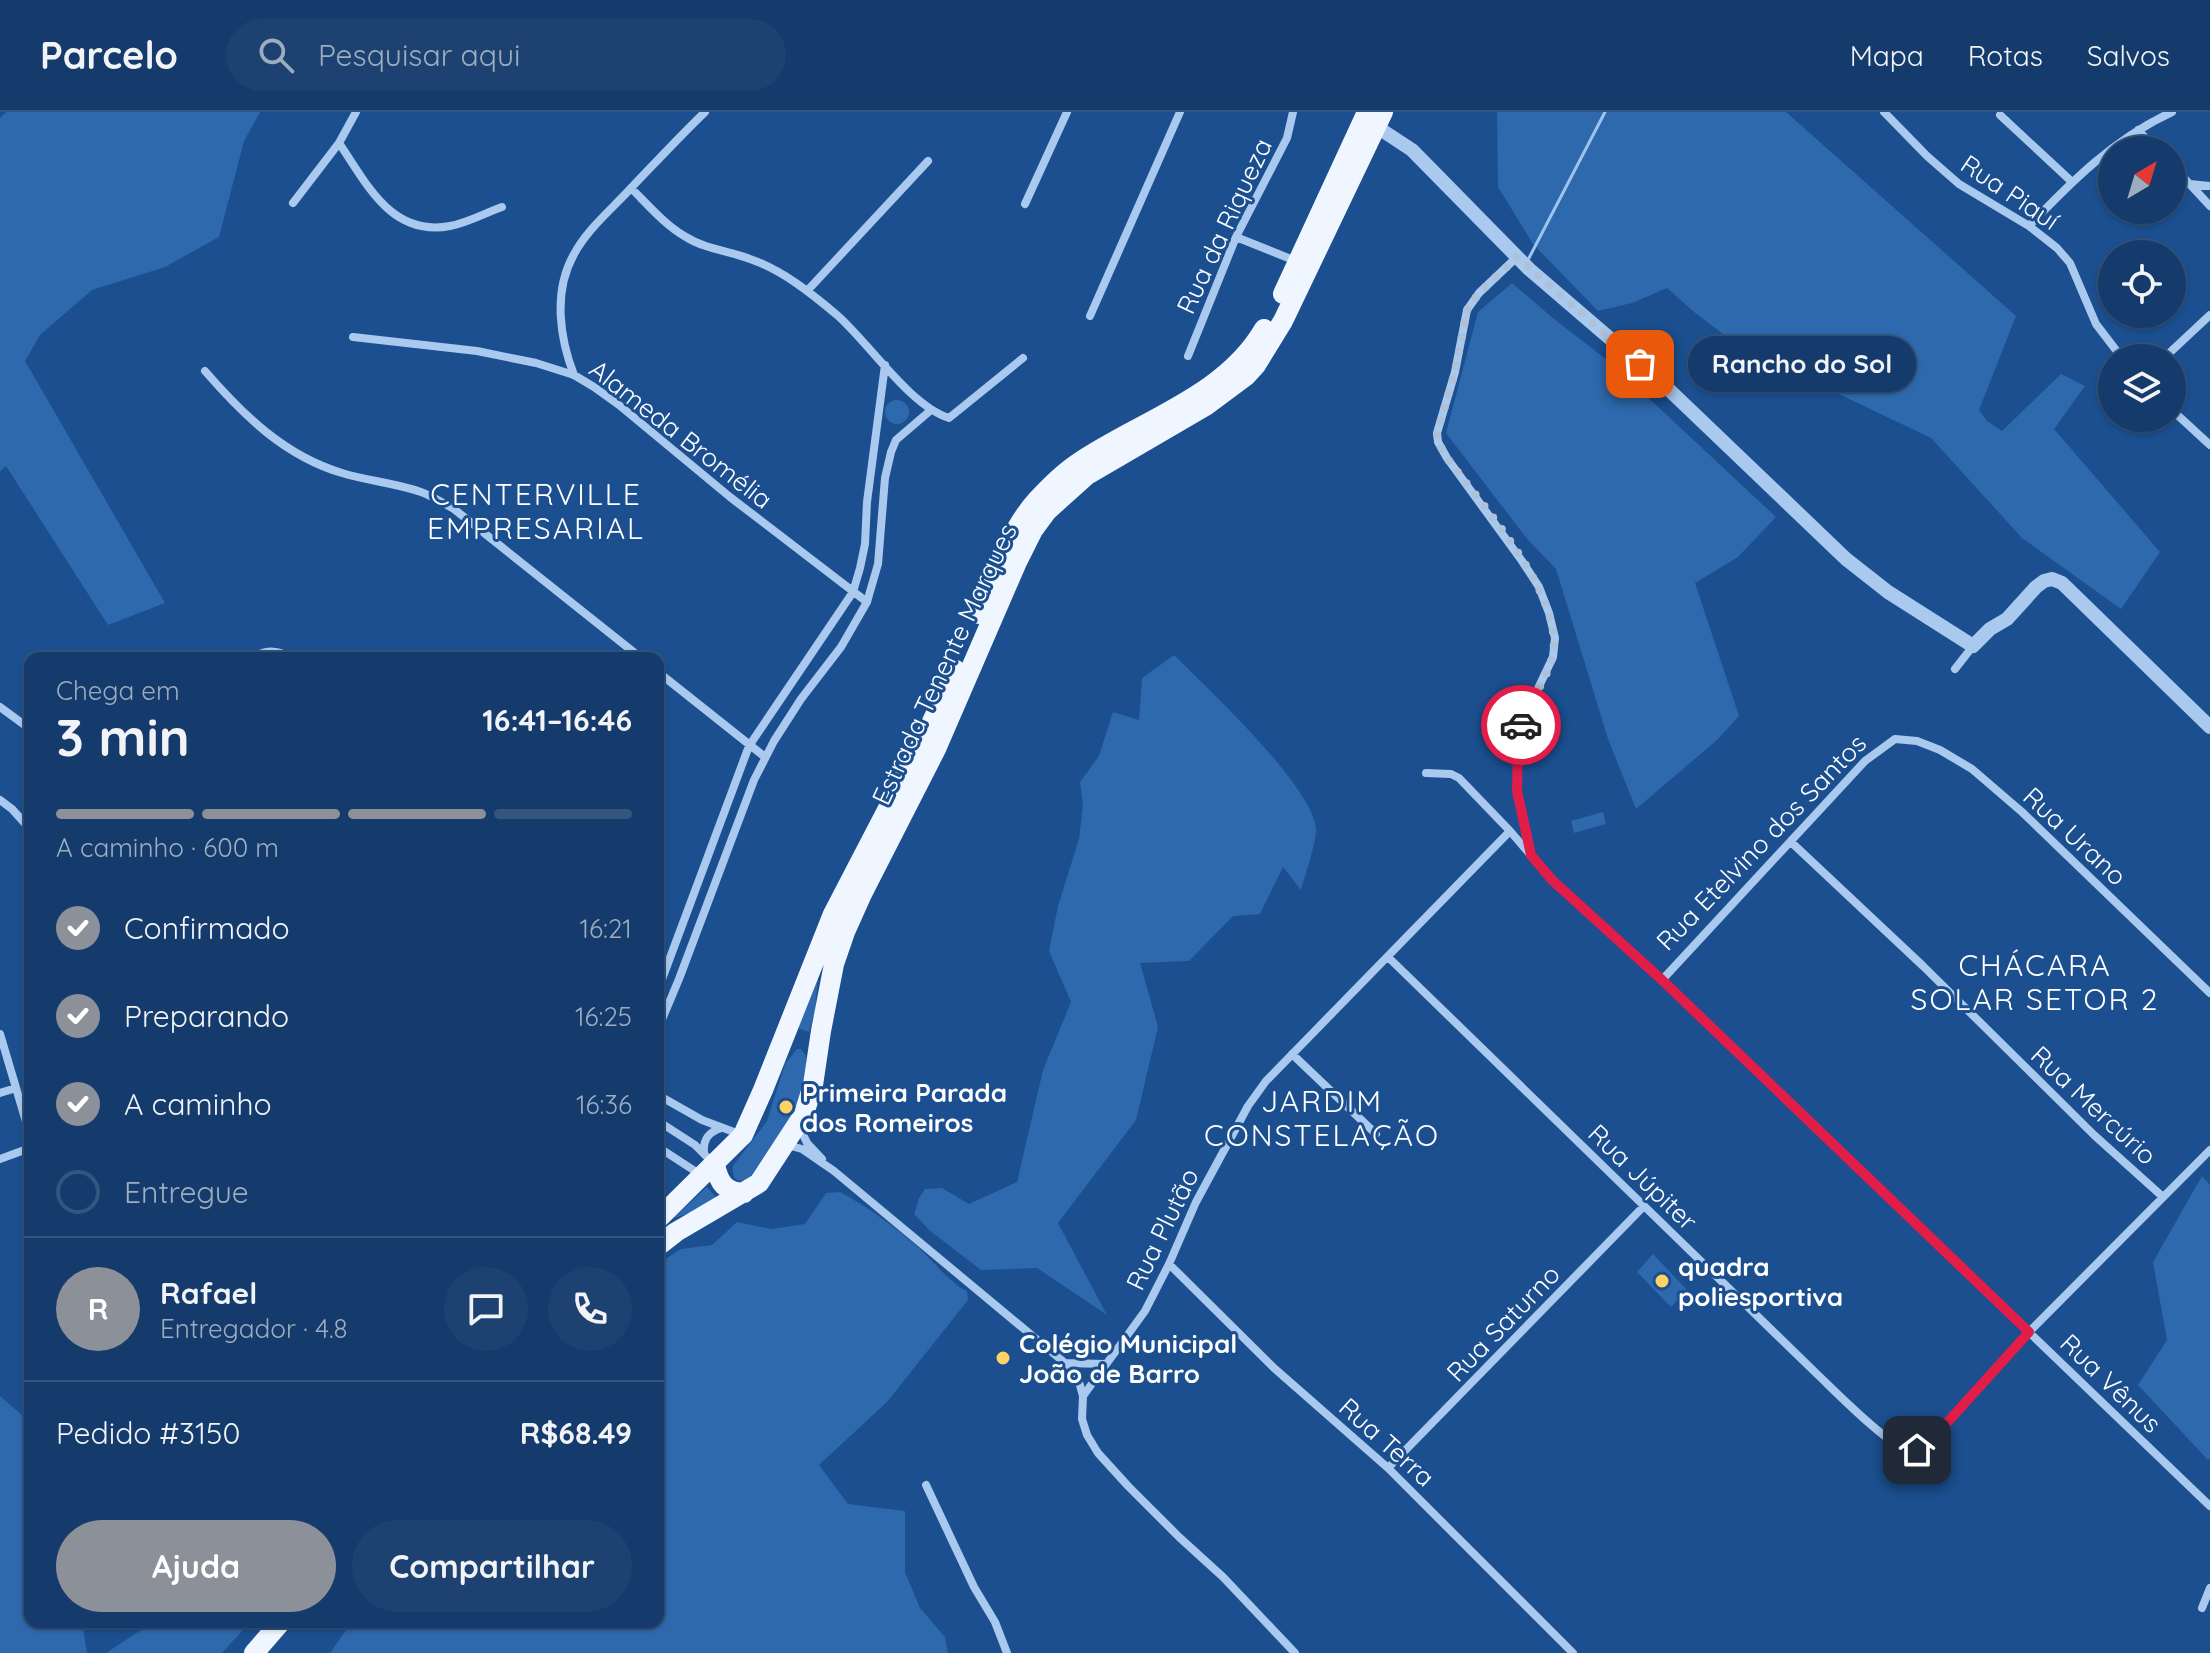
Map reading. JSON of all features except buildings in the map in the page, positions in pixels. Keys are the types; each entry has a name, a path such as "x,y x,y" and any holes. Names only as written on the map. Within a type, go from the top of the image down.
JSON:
{"main road":[{"name":"Estrada Tenente Marques","path":"665,1232 707,1165 743,1135 833,914 923,741 1021,522 1036,502 1077,464 1199,393 1235,366 1262,333 1296,261 1376,117"},
{"name":"Estrada Tenente Marques","path":"665,1232 759,1183 799,1123 809,1100 834,964 845,932 936,749 1033,530 1047,511 1087,475 1207,405 1256,365 1275,337 1376,117"},
{"path":"777,1054 793,1043 801,1043 807,1048 815,1070"},
{"path":"707,1165 726,1189 744,1193"},
{"path":"254,1653 276,1628"},
{"path":"270,1653 292,1628"}],"street":[{"path":"293,203 339,143 356,112"},
{"path":"574,375 567,358 561,303 563,281 572,257 587,235 705,112"},
{"path":"1025,204 1067,112"},
{"path":"1090,316 1180,112"},
{"name":"Rua da Riqueza","path":"1188,356 1236,237 1287,138 1293,112"},
{"name":"Rua Piauí","path":"1884,112 1959,184 2029,226 2057,248 2070,263 2096,324 2111,344"},
{"path":"2146,112 2154,120"},
{"path":"2029,226 2071,181 2138,130 2172,112"},
{"path":"2000,115 2071,181"},
{"path":"1376,117 1517,257 1663,384 1846,559 1888,592 1973,646"},
{"path":"2138,130 2144,136"},
{"path":"339,143 384,206 402,220 418,227 453,226 502,207"},
{"path":"807,291 928,161"},
{"path":"2186,181 2210,206"},
{"path":"2189,184 2210,186"},
{"path":"631,188 659,217 685,237 765,266 807,291 840,317 934,414 949,418 1023,358"},
{"path":"1236,237 1296,261"},
{"path":"1517,257 1479,293 1467,310 1455,372 1437,433 1438,442 1447,458 1539,587 1555,638 1553,657 1522,722 1518,742 1517,791 1531,855"},
{"path":"2179,344 2210,315"},
{"name":"Alameda Bromélia","path":"353,337 477,351 536,363 574,375 619,405 730,497 867,602"},
{"path":"664,974 749,746 853,592 865,544 867,502 885,365"},
{"path":"205,371 251,420 295,453 343,474 422,492 454,509 633,652"},
{"path":"664,1015 765,757 801,699 841,647 867,602 878,564 885,478 896,440 931,410"},
{"path":"2186,423 2210,445"},
{"path":"1955,669 1990,629 2007,619 2036,587 2052,579 2062,583 2210,727"},
{"path":"664,677 765,757"},
{"path":"0,707 24,725"},
{"name":"Rua Etelvino dos Santos","path":"1662,980 1865,761 1895,739"},
{"name":"Rua Urano","path":"1895,739 1917,741 1940,750 1972,769 2022,812 2210,993"},
{"name":"Rua Vênus","path":"1426,773 1451,774 1459,778 1552,880 1662,980 2210,1506"},
{"path":"0,800 24,822"},
{"name":"Rua Plutão","path":"1083,1396 1145,1311 1196,1202 1248,1106 1266,1081 1510,831"},
{"name":"Rua Mercúrio","path":"1791,842 1923,966 2094,1135 2163,1197"},
{"name":"Rua Júpiter","path":"1388,957 1877,1430 1902,1448 1910,1451 1926,1446 2029,1332"},
{"path":"0,1034 24,1115"},
{"path":"1292,1054 1376,1134"},
{"path":"0,1093 16,1088"},
{"path":"664,1098 702,1120 743,1135"},
{"path":"799,1123 803,1137 834,1171"},
{"path":"664,1126 707,1165"},
{"path":"707,1165 703,1145 709,1134 722,1128"},
{"path":"785,1145 802,1149 834,1171 1065,1363 1079,1382 1083,1396 1082,1419 1098,1453 1295,1653"},
{"path":"664,1149 707,1165"},
{"path":"0,1159 24,1150"},
{"path":"2029,1332 2210,1150"},
{"name":"Rua Saturno","path":"1388,1468 1644,1206"},
{"name":"Rua Terra","path":"1169,1264 1274,1368 1388,1468 1573,1653"},
{"path":"1065,1363 1105,1364"},
{"path":"926,1485 974,1587 995,1622 1007,1653"},
{"path":"2202,1608 2210,1588"}],"shaded area":[{"path":"6,112 260,112 244,141 219,237 165,267 92,290 40,335 25,361 165,603 108,625 6,466 0,471 0,118"},
{"path":"1497,112 1786,112 2016,316 1979,410 1987,421 2002,431 2061,374 2085,386 2054,429 2160,552 2121,609 2022,538 1931,438 1740,347 1667,288 1632,303 1598,311 1533,244 1498,187"},
{"path":"1512,283 1611,363 1776,517 1738,557 1695,583 1739,716 1717,740 1636,809 1608,739 1556,569 1528,540 1446,433 1478,312"},
{"path":"897,400 908,407 909,412 902,423 897,424 886,417 885,412 892,401"},
{"path":"1174,655 1233,713 1298,789 1311,812 1316,836 1301,890 1283,867 1260,914 1233,916 1189,961 1140,963 1158,1027 1136,1120 1058,1223 1107,1315 1037,1268 981,1270 929,1230 914,1214 925,1189 942,1188 969,1204 1017,1182 1043,1070 1071,1002 1049,951 1058,906 1079,839 1083,805 1080,782 1099,756 1113,712 1139,720 1142,678"},
{"path":"1603,812 1606,824 1574,833 1571,821"},
{"path":"818,979 815,1011 809,1032 797,1028"},
{"path":"797,1049 801,1049 806,1056 800,1103 752,1178 737,1180 733,1175 733,1166 767,1121 785,1064"},
{"path":"2202,1176 2210,1185 2208,1460 2138,1385 2167,1340 2153,1262"},
{"path":"707,1187 718,1203 672,1219"},
{"path":"840,1192 871,1211 900,1232 967,1291 968,1300 887,1402 819,1465 848,1504 905,1511 905,1572 920,1608 945,1637 948,1653 330,1653 348,1628 664,1628 664,1260 681,1249 712,1245 737,1222 771,1229 805,1224 826,1193"},
{"name":"quadra poliesportiva","path":"1653,1254 1687,1290 1671,1307 1637,1272"},
{"path":"0,1396 24,1417 24,1628 83,1628 87,1653 0,1653"},
{"path":"144,1628 245,1628 222,1653 106,1653"}],"waterway":[{"path":"1529,258 1605,112"}],"way so far":[{"path":"1521,725 1553,657 1555,638 1549,613 1539,587 1438,442 1438,426 1455,372 1467,310 1479,293 1517,257 1640,364"}],"place":[{"name":"Rancho do Sol","path":"1640,364"},
{"name":"Primeira Parada dos Romeiros","path":"786,1107"},
{"name":"quadra poliesportiva","path":"1662,1281"},
{"name":"Colégio Municipal João de Barro","path":"1003,1358"}],"district":[{"name":"CENTERVILLE EMPRESARIAL","path":"536,511"},
{"name":"CHÁCARA SOLAR SETOR 2","path":"2035,982"},
{"name":"JARDIM CONSTELAÇÃO","path":"1322,1118"}],"route":[{"path":"1521,725 1517,791 1531,855 1552,880 1662,980 2029,1332 1926,1446 1917,1450"}]}
